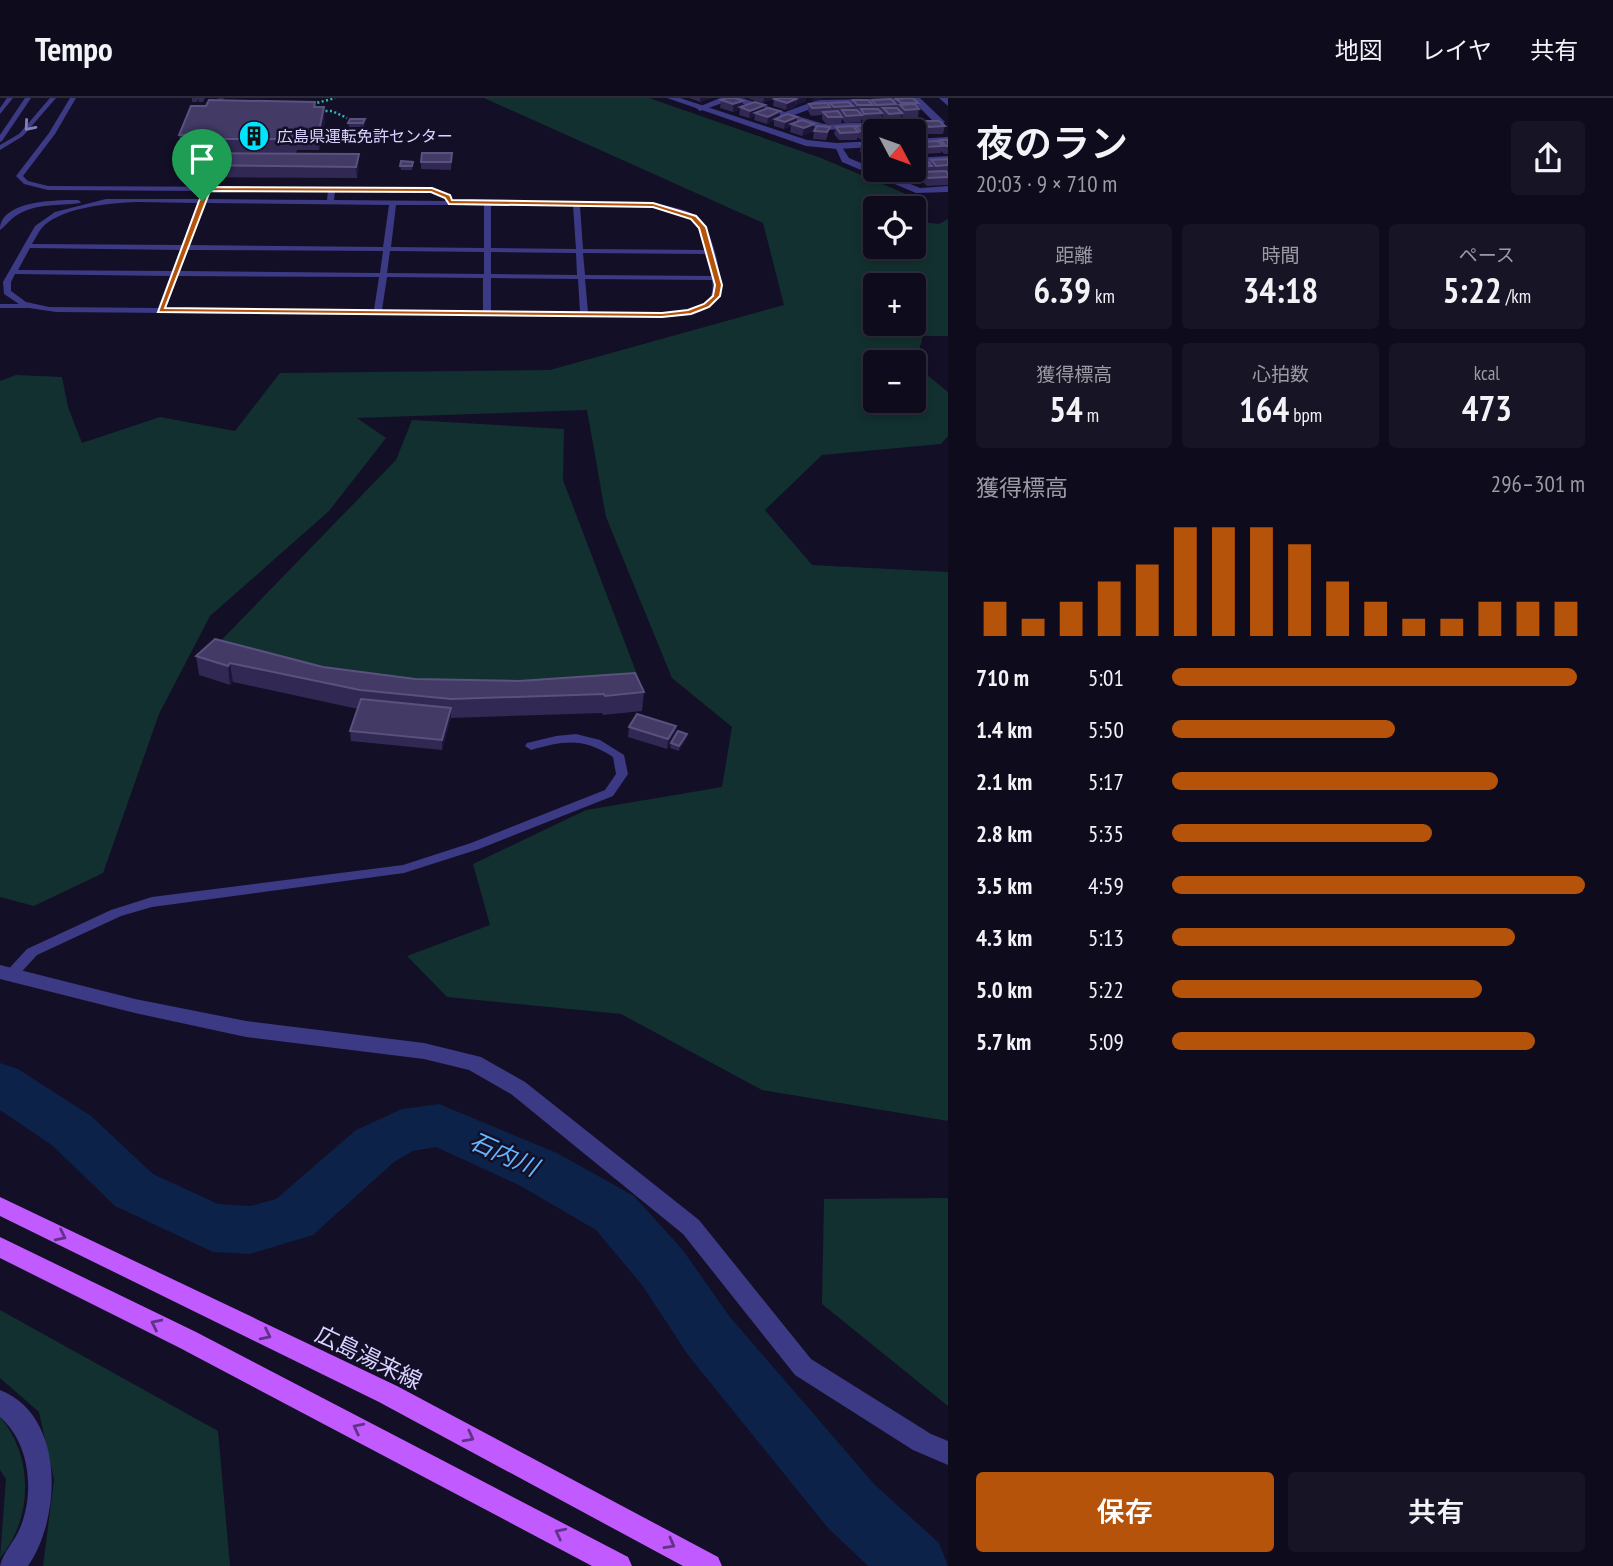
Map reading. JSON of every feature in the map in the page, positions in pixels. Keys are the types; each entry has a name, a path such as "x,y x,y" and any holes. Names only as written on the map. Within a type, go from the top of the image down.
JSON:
{"main road":[{"name":"広島湯来線","path":"0,1206 388,1394 709,1566"},
{"path":"0,1247 188,1339 619,1566"}],"street":[{"path":"671,98 793,140 837,146 863,145"},
{"path":"700,108 728,98"},
{"path":"733,98 785,115 836,128 940,122 915,98 818,103 785,115"},
{"path":"943,98 948,103"},
{"path":"926,141 948,140"},
{"path":"837,146 845,160 919,191 948,189"},
{"path":"926,160 948,159"},
{"path":"859,165 863,165"},
{"path":"5,973 246,1029 424,1051 474,1063 518,1088 691,1227 803,1367 922,1442 948,1453"},
{"path":"0,1401 23,1422 41,1471 37,1520 29,1541 12,1566"}],"lane":[{"path":"0,112 10,98"},
{"path":"0,140 28,98"},
{"path":"0,148 21,135 53,98"},
{"path":"73,98 52,134 19,176 26,183 48,188 432,190 448,197 449,202"},
{"path":"161,310 207,189"},
{"path":"330,201 332,189"},
{"path":"29,307 15,300 7,292 7,282 39,226 58,214 106,201"},
{"path":"378,312 393,202"},
{"path":"487,313 488,202"},
{"path":"0,228 5,220 28,207 46,203 628,203 677,210 694,218 703,227 717,278 717,296 707,306 689,312 584,314 0,306"},
{"path":"576,203 584,314"},
{"path":"27,246 710,252"},
{"path":"12,272 717,278"},
{"path":"5,973 32,952 116,913 152,902 404,869 475,846 609,793 622,774 618,755 599,742 569,736 531,746"}],"path":[{"path":"305,106 335,98"},
{"path":"319,111 332,111 347,118"}],"green space":[{"path":"484,98 649,98 821,158 863,176 863,182 878,182 906,194 863,196 863,259 926,259 926,222 939,224 948,219 948,336 926,336 926,273 863,273 863,336 923,336 919,350 863,350 863,413 926,413 926,374 948,392 948,436 941,444 822,455 765,510 812,565 948,572 948,1121 762,1090 621,1014 447,997 407,956 490,925 473,864 586,810 722,787 732,727 672,678 606,517 587,410 357,418 386,438 329,511 210,616 159,714 103,873 34,906 0,897 0,381 16,375 62,377 68,407 82,443 160,417 235,431 280,373 550,370 784,305 763,223"},
{"path":"412,420 564,429 563,480 643,690 518,700 208,654 396,460"},
{"path":"948,1198 948,1406 822,1304 824,1199"},
{"path":"0,1310 218,1431 230,1566 43,1566 54,1480 39,1412 0,1378"},
{"path":"0,1417 19,1450 24,1468 25,1488 19,1525 0,1558 6,1479 0,1470"}],"building":[{"path":"727,98 743,101 733,104 721,100"},
{"path":"913,98 918,103 901,103 896,99"},
{"path":"774,99 796,99 787,103"},
{"path":"891,99 896,104 876,105 872,100"},
{"path":"209,100 315,102 314,107 324,107 318,136 296,136 295,139 198,139 199,135 179,135 191,106 206,106"},
{"path":"853,100 868,100 873,105 857,105"},
{"path":"755,102 765,105 750,111 740,107"},
{"path":"848,102 853,106 834,107 830,103"},
{"path":"827,103 830,107 812,108 809,104"},
{"path":"915,104 919,109 905,110 900,105"},
{"path":"768,108 780,111 768,117 755,113"},
{"path":"883,108 897,108 902,113 889,114"},
{"path":"861,109 878,109 882,113 864,114"},
{"path":"842,110 857,110 862,115 846,116"},
{"path":"838,111 842,117 828,117 823,112"},
{"path":"787,114 797,117 785,122 775,119"},
{"path":"350,119 365,119 363,123 348,123"},
{"path":"802,120 814,124 804,128 791,124"},
{"path":"926,121 939,121 945,126 929,127"},
{"path":"817,126 830,127 827,132 814,131"},
{"path":"853,126 858,132 840,133 836,127"},
{"path":"938,141 943,146 926,147 926,142"},
{"path":"185,153 359,154 356,167 180,165"},
{"path":"422,153 452,153 451,162 421,162"},
{"path":"948,159 948,165 936,166 931,160"},
{"path":"401,161 413,162 412,166 400,166"},
{"path":"946,171 948,177 928,178 926,172"},
{"path":"215,639 323,667 415,679 519,681 635,673 644,692 605,696 451,699 360,690 230,663 228,666 196,656"},
{"path":"361,699 451,708 442,740 350,731"},
{"path":"637,714 676,726 668,739 629,727"},
{"path":"678,731 687,734 679,746 671,743"}],"waterway":[{"name":"石内川","path":"0,1083 72,1131 134,1190 213,1228 250,1230 293,1218 375,1146 402,1131 439,1125 538,1169 615,1213 662,1267 709,1336 851,1506 916,1566"}],"place":[{"name":"広島県運転免許センター","path":"254,136"}],"route":[{"path":"207,189 432,190 448,197 449,202 653,205 677,210 694,218 703,227 719,285 717,296 707,306 689,312 662,315 161,310 202,201 207,189"}]}
